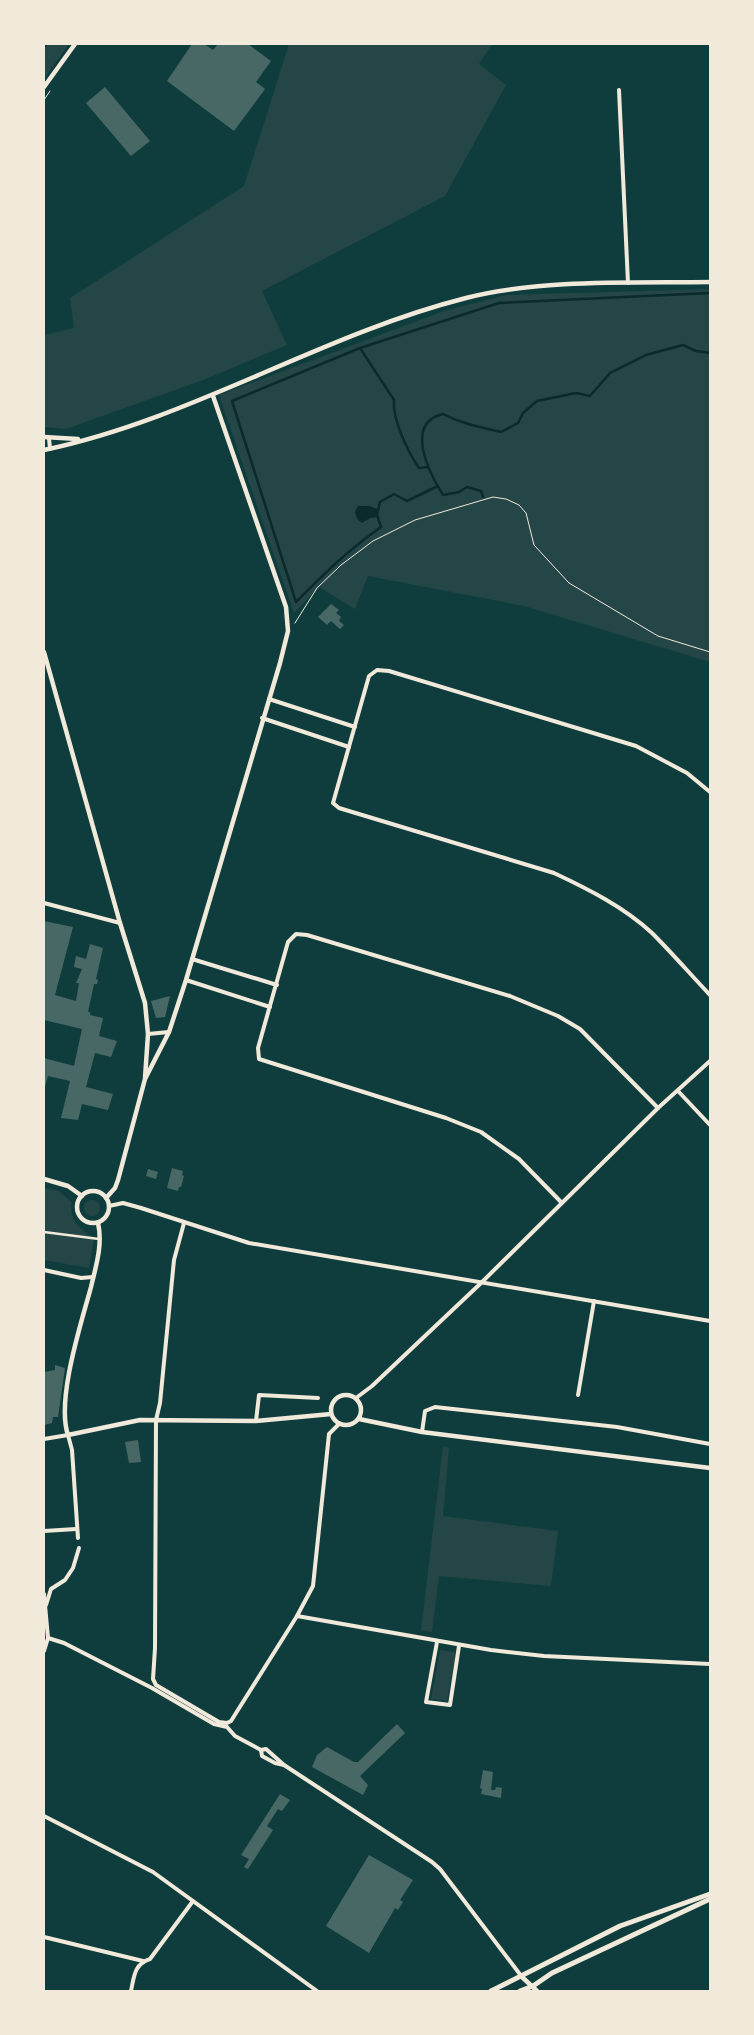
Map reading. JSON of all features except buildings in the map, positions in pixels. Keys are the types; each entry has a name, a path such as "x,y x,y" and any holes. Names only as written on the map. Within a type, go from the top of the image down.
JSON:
{"main road":[{"path":"491,1991 620,1926 710,1894"},
{"path":"520,1991 533,1986 552,1973 710,1899"}],"street":[{"path":"44,87 75,44"},
{"path":"619,90 628,283"},
{"path":"44,450 146,422 213,396 329,344 466,298 528,287 710,282"},
{"path":"145,1080 169,1032 186,980 262,718 280,663 288,627 286,607 213,396"},
{"path":"50,449 46,438 82,439"},
{"path":"44,652 120,923 145,1003 148,1034 145,1080 118,1180 115,1188 106,1198"},
{"path":"710,792 687,773 636,746 389,671 377,670 369,676 334,803 339,808 554,872 585,888 628,915 651,933 710,995"},
{"path":"269,699 355,727"},
{"path":"262,718 349,747"},
{"path":"44,902 120,923"},
{"path":"561,1202 519,1159 481,1132 446,1118 259,1059 258,1048 288,942 296,934 307,935 510,996 558,1016 580,1029 658,1108"},
{"path":"192,960 277,985"},
{"path":"186,980 270,1007"},
{"path":"148,1034 169,1032"},
{"path":"356,1398 372,1386 480,1284 561,1202 658,1108 710,1061"},
{"path":"678,1091 710,1125"},
{"path":"44,1179 68,1186 82,1196"},
{"path":"97,1192 106,1198 109,1206 106,1216 98,1222 88,1222 80,1216 77,1206 82,1196 86,1193 97,1192"},
{"path":"109,1206 123,1203 249,1243 480,1284 710,1321"},
{"path":"78,1538 72,1450 64,1422 78,1333 94,1277 100,1239 98,1222"},
{"path":"184,1223 174,1260 160,1403 156,1420 156,1648 153,1679 156,1685 219,1722 227,1723 231,1721 297,1616 313,1586 329,1434 339,1424"},
{"path":"44,1232 91,1240 100,1239"},
{"path":"44,1270 81,1278 94,1277"},
{"path":"578,1395 594,1301"},
{"path":"359,1419 361,1406 356,1398 345,1394 332,1404 331,1414 339,1424 350,1425 359,1419 422,1432 710,1468"},
{"path":"256,1421 259,1395 318,1398"},
{"path":"422,1432 425,1411 435,1407 617,1428 710,1444"},
{"path":"44,1439 140,1420 256,1421 331,1414"},
{"path":"44,1531 76,1529"},
{"path":"46,1605 51,1589 65,1580 73,1568 78,1548"},
{"path":"44,1594 48,1638 44,1651"},
{"path":"297,1616 459,1646 544,1656 710,1664"},
{"path":"48,1638 64,1643 214,1724 227,1727 235,1736 261,1750 266,1749 284,1765 381,1827 440,1869 522,1977 537,1991"},
{"path":"437,1642 426,1702 450,1705 459,1646"},
{"path":"261,1750 262,1756 275,1763 284,1765"},
{"path":"44,1816 153,1872 317,1991"},
{"path":"131,1991 135,1969 143,1961 150,1959 193,1901"},
{"path":"44,1937 143,1961"}],"path":[{"path":"288,627 295,623 317,588 347,560 373,541 415,520 493,498 506,499 519,505 526,513 534,545 569,583 658,636 710,652"}],"shaded area":[{"path":"48,44 69,44 44,79 44,50"},
{"path":"289,44 492,44 479,64 506,85 445,196 262,291 287,345 203,380 66,429 44,427 44,335 74,328 70,298 244,186"},
{"path":"710,289 710,662 524,606 368,576 355,609 319,587 294,613 219,395 444,311 507,295"},
{"path":"358,506 369,506 378,509 378,517 370,518 362,523 357,519 355,512"},
{"path":"44,1188 59,1191 71,1202 72,1215 76,1224 94,1238 89,1268 44,1260"},
{"path":"92,1200 98,1202 100,1208 98,1214 92,1216 86,1214 84,1208 86,1202"},
{"path":"443,1446 449,1448 443,1516 558,1531 551,1586 439,1576 432,1632 421,1630"},
{"path":"440,1650 456,1652 447,1701 431,1699"}],"waterway":[{"path":"438,486 407,501 394,494 380,502 377,515 381,527 347,554 296,602 232,401 360,348 499,303 710,293"},
{"path":"483,497 481,491 467,487 459,492 443,495 432,474 423,450 422,438 425,427 431,419 443,414 464,423 501,432 518,423 523,413 537,401 576,393 590,396 610,373 646,355 683,345 696,351 710,353"},
{"path":"360,348 394,400 398,426 415,461 419,468 428,467"}]}
